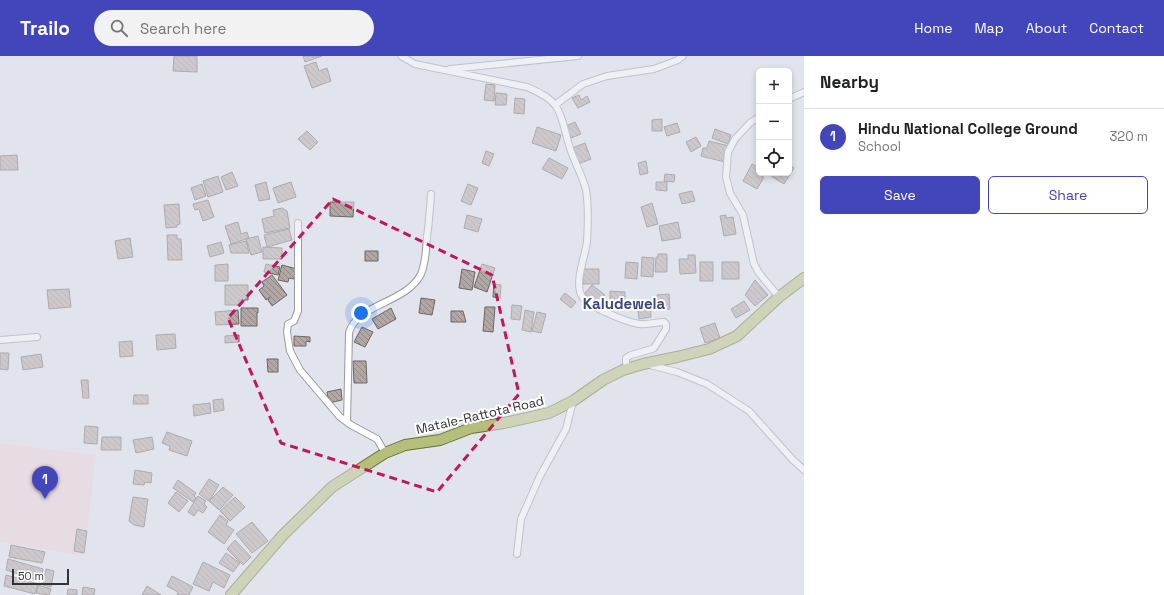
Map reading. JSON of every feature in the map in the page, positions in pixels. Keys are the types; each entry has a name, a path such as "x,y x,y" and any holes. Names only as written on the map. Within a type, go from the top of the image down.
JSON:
{"main road":[{"name":"Matale-Rattota Road","path":"231,595 283,535 332,486 385,453 405,445 440,440 471,428 504,423 549,413 574,401 602,380 628,368 709,349 737,336 779,297 804,278"}],"street":[{"path":"401,56 415,64 446,69 527,87 541,94 555,105 561,118 569,147 586,190 588,211 587,242 579,281 580,293 584,299 622,320 641,325 661,322 666,324 666,329 654,348 628,356 626,358 628,368"},
{"path":"446,69 578,56"},
{"path":"555,105 583,84 607,76 654,69 678,60 682,56"},
{"path":"792,98 804,92"},
{"path":"756,119 750,123 735,139 728,152 726,177 730,193 743,215 754,264 759,273 779,297"},
{"path":"347,422 349,333 351,326 354,321 362,315 401,294 421,275 425,261 432,194"},
{"path":"298,223 298,311 294,321 288,324 287,332 290,351 300,370 340,417 377,439 385,453"},
{"path":"0,340 38,337"},
{"path":"643,364 677,372 707,384 731,400 742,405 804,470"},
{"path":"518,554 521,518 540,476 566,429 574,401"}],"highlighted area":[{"path":"333,199 492,275 519,394 437,492 281,443 228,318"}],"shaded area":[{"path":"0,443 96,455 84,556 0,542"}],"building":[{"path":"174,56 197,56 197,72 173,71"},
{"path":"303,56 322,56 305,62"},
{"path":"316,62 319,71 327,68 331,81 312,88 304,66"},
{"path":"486,84 495,85 494,101 484,100"},
{"path":"496,93 507,94 506,105 495,105"},
{"path":"579,95 581,100 587,96 590,102 578,108 572,98"},
{"path":"515,98 525,99 524,114 514,113"},
{"path":"662,119 662,131 652,131 652,120"},
{"path":"575,122 581,134 571,138 566,126"},
{"path":"677,123 680,132 667,136 664,127"},
{"path":"537,127 561,135 556,151 532,143"},
{"path":"715,129 731,135 728,144 712,138"},
{"path":"307,131 318,142 310,150 298,139"},
{"path":"696,137 701,146 691,152 686,142"},
{"path":"709,141 729,146 725,162 701,156 703,148 707,148"},
{"path":"585,143 591,159 578,164 572,148"},
{"path":"486,151 494,154 489,166 482,163"},
{"path":"17,155 18,170 0,170 0,156"},
{"path":"549,158 568,168 562,179 542,169"},
{"path":"646,161 648,173 640,175 638,163"},
{"path":"752,164 756,166 756,176 763,176 763,179 757,189 743,181"},
{"path":"232,172 238,186 226,190 221,177"},
{"path":"665,174 675,175 674,182 664,181"},
{"path":"218,176 223,192 208,197 203,181"},
{"path":"771,176 789,176 784,184"},
{"path":"266,182 270,199 259,201 255,185"},
{"path":"291,182 296,197 278,203 273,188"},
{"path":"656,182 667,182 667,191 656,190"},
{"path":"202,184 206,196 195,200 191,188"},
{"path":"468,184 478,188 471,205 461,201"},
{"path":"692,191 695,201 682,204 679,194"},
{"path":"208,200 214,217 203,221 199,209 195,210 193,204"},
{"path":"330,202 354,202 353,217 330,216"},
{"path":"652,203 658,224 647,227 641,207"},
{"path":"179,204 180,224 177,225 177,227 166,228 164,205"},
{"path":"282,208 287,211 290,228 265,233 262,219 274,216 273,210"},
{"path":"467,215 482,219 478,232 464,228"},
{"path":"726,215 726,218 733,217 736,234 724,236 720,216"},
{"path":"238,222 241,234 247,232 249,238 231,244 225,226"},
{"path":"678,222 681,238 662,241 659,226"},
{"path":"289,229 292,240 267,247 264,235"},
{"path":"167,235 177,235 177,239 181,239 182,260 168,260"},
{"path":"258,236 262,252 251,255 246,239"},
{"path":"130,238 133,257 118,259 115,241"},
{"path":"246,241 249,253 231,253 229,245"},
{"path":"221,242 224,253 210,257 207,246"},
{"path":"263,247 282,248 282,259 263,259"},
{"path":"365,251 378,251 378,261 365,261"},
{"path":"658,254 667,254 667,272 655,272 656,257 658,257"},
{"path":"688,255 695,255 696,273 680,274 679,259 688,259"},
{"path":"642,257 654,258 653,277 641,276"},
{"path":"626,262 638,263 637,279 625,278"},
{"path":"700,262 713,262 713,281 700,281"},
{"path":"722,262 739,262 739,279 722,279"},
{"path":"228,264 228,281 215,281 215,265"},
{"path":"266,264 280,267 278,275 264,272"},
{"path":"482,264 495,268 487,292 474,287"},
{"path":"282,265 297,269 294,279 289,278 288,282 278,280"},
{"path":"462,269 475,272 472,290 459,288"},
{"path":"583,269 599,269 599,284 583,284"},
{"path":"272,275 287,295 272,306 268,300 270,297 266,300 259,290 264,286 262,282"},
{"path":"755,280 768,295 755,306 745,295"},
{"path":"494,284 501,285 500,298 493,297"},
{"path":"225,285 248,285 248,300 239,300 239,305 225,305"},
{"path":"592,285 605,295 598,304 584,294"},
{"path":"69,289 71,307 49,309 47,290"},
{"path":"610,291 625,292 625,301 610,301"},
{"path":"565,293 576,302 571,308 560,299"},
{"path":"669,294 670,309 658,310 657,295"},
{"path":"421,298 435,300 432,315 419,313"},
{"path":"650,300 651,317 639,319 637,302"},
{"path":"744,301 750,310 736,318 731,309"},
{"path":"512,305 522,306 520,320 511,319"},
{"path":"485,307 495,307 493,332 483,331"},
{"path":"241,308 258,308 257,326 241,326"},
{"path":"391,308 396,319 378,329 372,319"},
{"path":"238,310 239,324 216,325 215,312"},
{"path":"525,310 534,312 531,332 522,330"},
{"path":"451,311 463,311 466,322 451,322"},
{"path":"537,312 546,314 541,333 532,331"},
{"path":"715,323 720,338 705,343 700,328"},
{"path":"362,327 373,332 365,347 354,342"},
{"path":"175,334 176,348 157,350 156,335"},
{"path":"239,335 239,342 225,343 225,336"},
{"path":"294,336 310,337 310,342 306,341 306,346 294,346"},
{"path":"132,341 133,356 120,357 119,342"},
{"path":"0,353 9,353 8,370 0,369"},
{"path":"41,354 43,367 23,370 21,357"},
{"path":"267,359 278,359 278,372 268,372"},
{"path":"353,361 366,361 367,383 354,383"},
{"path":"81,380 88,380 89,398 83,398"},
{"path":"341,389 342,400 329,403 327,392"},
{"path":"134,395 148,395 148,404 133,404"},
{"path":"223,399 224,410 214,412 213,400"},
{"path":"210,403 211,413 194,416 193,405"},
{"path":"85,426 98,427 97,444 84,443"},
{"path":"167,432 192,441 187,456 169,450 170,446 162,443"},
{"path":"102,437 121,437 121,450 101,450"},
{"path":"152,437 154,449 136,453 133,440"},
{"path":"135,470 152,473 151,483 145,482 144,485 133,484"},
{"path":"209,479 219,485 209,501 199,494"},
{"path":"178,480 196,493 194,496 196,498 193,502 173,488"},
{"path":"223,487 233,495 219,510 209,501"},
{"path":"176,492 188,501 179,512 168,503"},
{"path":"198,496 206,501 204,504 207,507 203,513 198,510 194,516 188,512"},
{"path":"133,497 148,499 144,527 134,525 129,521"},
{"path":"235,497 245,507 230,521 220,511"},
{"path":"220,515 228,521 226,525 234,530 224,544 208,532"},
{"path":"252,522 268,541 252,553 236,534"},
{"path":"77,529 87,531 84,553 74,551"},
{"path":"235,540 251,557 243,565 227,549"},
{"path":"11,545 45,552 42,563 9,557"},
{"path":"226,553 240,563 233,572 219,563"},
{"path":"8,559 43,569 40,581 6,570"},
{"path":"203,562 230,575 224,588 213,582 209,591 193,584"},
{"path":"46,569 54,571 51,587 43,585"},
{"path":"6,575 38,584 35,594 4,586"},
{"path":"172,576 193,587 189,595 177,594 178,592 167,586"},
{"path":"38,585 51,589 49,595 36,593"},
{"path":"147,586 161,595 142,595"},
{"path":"83,587 95,589 94,595 82,595"},
{"path":"68,589 77,590 77,595 67,595"}],"place":[{"name":"Hindu National College Ground","path":"45,499"}],"district":[{"name":"Kaludewela","path":"624,303"}]}
